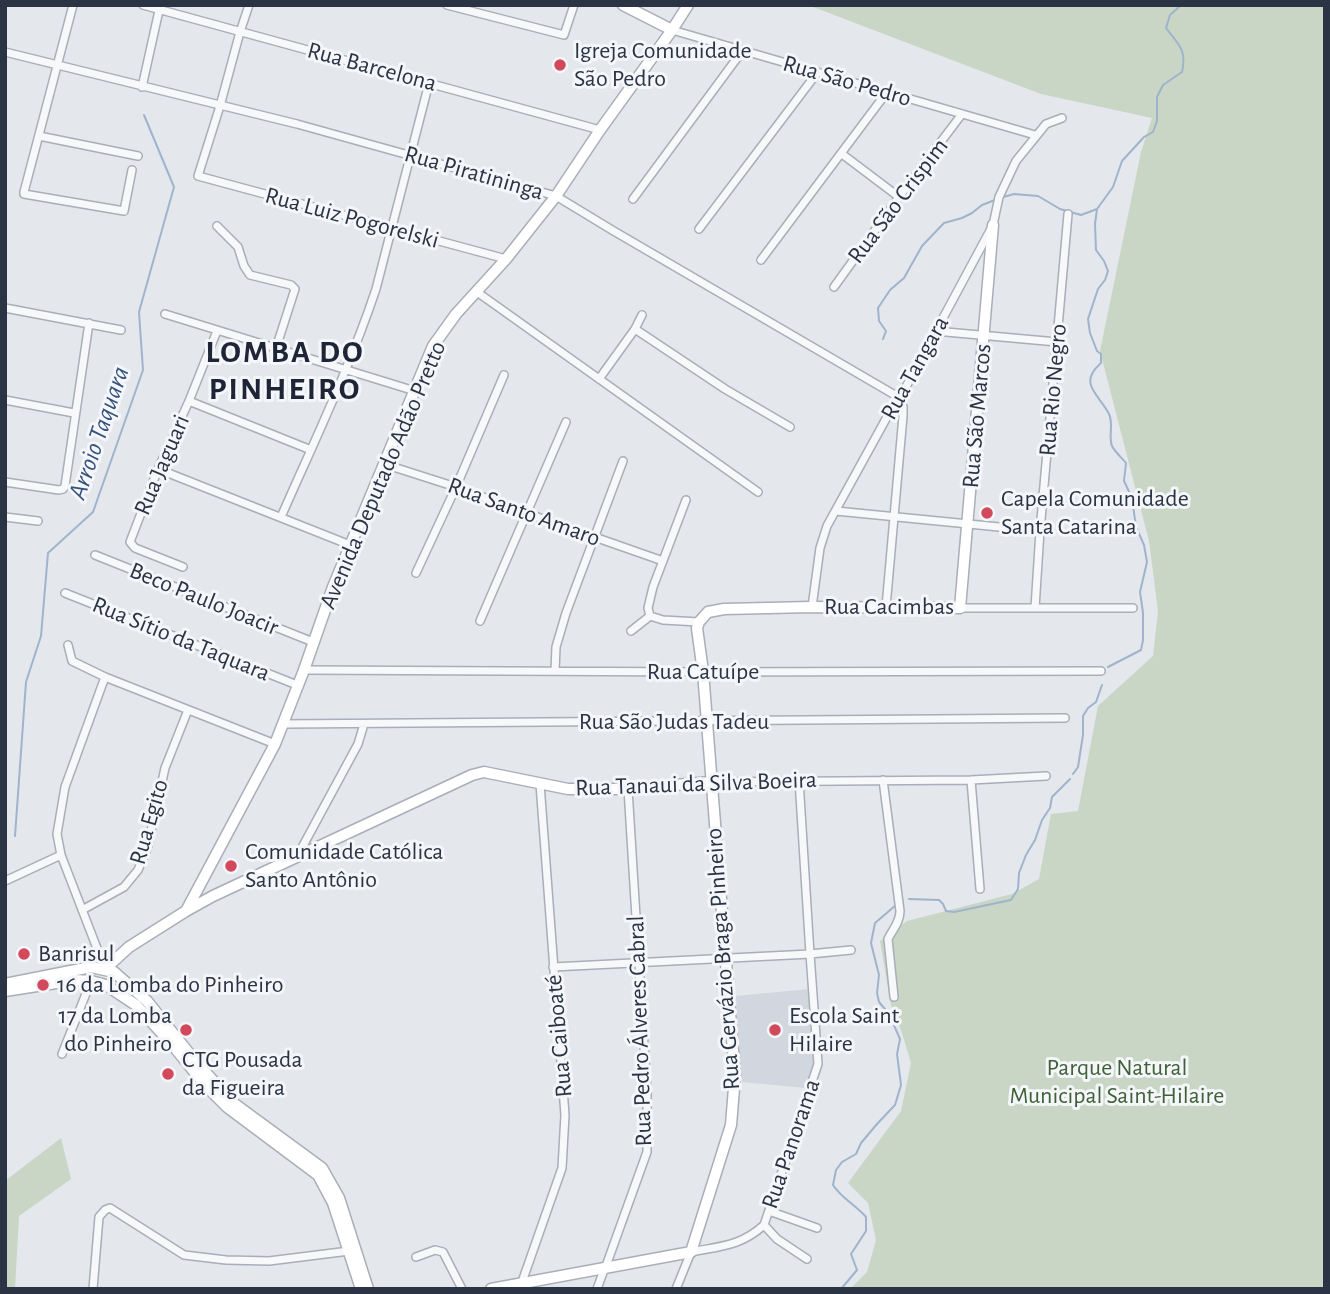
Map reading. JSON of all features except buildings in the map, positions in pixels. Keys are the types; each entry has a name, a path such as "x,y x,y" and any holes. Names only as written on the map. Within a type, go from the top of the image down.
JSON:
{"street":[{"path":"73,5 24,192 27,196 124,211 132,170"},
{"name":"Rua Barcelona","path":"143,5 160,7 240,32 600,130"},
{"path":"220,106 249,5"},
{"path":"447,5 564,35 574,5"},
{"name":"Rua São Pedro","path":"622,5 672,30 1035,135"},
{"name":"Avenida Deputado Adão Pretto","path":"186,911 275,744 333,587 433,346 456,314 506,259 556,196 688,5"},
{"path":"142,87 160,7"},
{"path":"633,200 743,50"},
{"name":"Rua Piratininga","path":"5,52 411,155 556,196 900,398"},
{"path":"699,229 817,73"},
{"path":"281,517 372,302 429,82"},
{"path":"761,260 887,92"},
{"name":"Rua Luiz Pogorelski","path":"220,106 198,176 506,259"},
{"name":"Rua São Crispim","path":"834,287 962,114"},
{"path":"1035,135 1046,124 1062,118"},
{"name":"Rua Tangara","path":"812,607 820,548 827,526 900,398 993,225 999,197 1016,161 1035,135"},
{"path":"39,136 138,156"},
{"path":"842,154 899,197"},
{"name":"Rua Rio Negro","path":"1035,608 1068,214"},
{"name":"Rua São Marcos","path":"960,608 993,225"},
{"path":"217,226 238,247 250,275 291,285 295,289 276,348"},
{"path":"477,292 758,492"},
{"path":"5,308 121,330"},
{"path":"164,314 415,391"},
{"path":"599,379 642,315"},
{"path":"5,482 60,490 65,486 89,323"},
{"path":"635,329 725,389 790,427"},
{"name":"Rua Jaguari","path":"183,567 135,548 130,542 216,331"},
{"path":"936,331 1057,342"},
{"path":"416,573 504,375"},
{"path":"886,607 903,416 900,398"},
{"path":"5,400 74,413"},
{"path":"189,401 311,450"},
{"path":"480,621 566,422"},
{"path":"555,671 556,647 566,613 623,461"},
{"name":"Rua Santo Amaro","path":"384,464 663,561"},
{"path":"158,469 350,545"},
{"path":"631,631 650,616 648,608 653,587 687,500"},
{"path":"836,511 1040,531"},
{"path":"5,517 38,520"},
{"name":"Beco Paulo Joacir","path":"95,555 313,642"},
{"name":"Rua Sítio da Taquara","path":"65,593 297,685"},
{"name":"Rua Cacimbas","path":"650,616 663,620 699,622 708,612 724,609 1133,608"},
{"name":"Rua Gervázio Braga Pinheiro","path":"676,1289 691,1252 731,1125 735,1076 703,672 697,628 699,622"},
{"path":"68,645 72,661 105,677 275,744"},
{"name":"Rua Catuípe","path":"304,670 1101,671"},
{"path":"105,677 65,787 57,834 61,855 109,971"},
{"name":"Rua Egito","path":"82,910 124,887 138,870 147,849 165,768 188,710"},
{"name":"Rua São Judas Tadeu","path":"283,724 1065,718"},
{"path":"298,856 358,744 364,724"},
{"name":"Rua Tanaui da Silva Boeira","path":"106,985 109,971 129,947 186,911 298,856 472,775 484,772 568,789 628,789 711,782 971,780 1046,776"},
{"name":"Rua Panorama","path":"491,1289 739,1242 764,1224 818,1064 799,780"},
{"path":"883,780 900,911 898,923 888,939 894,997"},
{"path":"971,780 979,889"},
{"name":"Rua Caiboaté","path":"522,1282 562,1168 565,1115 540,785"},
{"name":"Rua Pedro Álveres Cabral","path":"597,1289 648,1152 647,1093 628,789"},
{"path":"5,881 61,855"},
{"path":"553,967 851,950"},
{"path":"62,1054 91,981 91,967"},
{"path":"5,984 91,967 109,971 147,1001 232,1102 322,1168 339,1198 368,1289"},
{"path":"5,991 75,980 91,981 106,985 136,1004 227,1107 318,1175 333,1203 360,1289"},
{"path":"93,1289 99,1217 110,1208 184,1255 269,1261 349,1251"},
{"path":"769,1212 817,1228"},
{"path":"764,1224 777,1239 807,1259"},
{"path":"416,1257 435,1250 443,1252 462,1289"}],"shaded area":[{"name":"Escola Saint Hilaire","path":"810,989 816,1063 806,1088 742,1082 735,996"}],"green space":[{"name":"Parque Natural Municipal Saint-Hilaire","path":"808,5 1325,5 1325,1289 850,1289 867,1272 876,1240 868,1203 848,1183 901,1111 911,1063 891,1005 880,941 907,921 1012,894 1039,879 1051,814 1078,811 1098,706 1153,656 1158,611 1149,541 1100,351 1141,152 1152,118 1041,94"},
{"path":"61,1138 71,1179 19,1216 15,1289 5,1289 5,1181"}],"waterway":[{"path":"1108,667 1141,650 1143,613 1140,592 1147,562 1144,545 1136,527 1132,498 1124,481 1126,463 1112,446 1110,418 1090,383 1094,370 1101,363 1101,354 1097,351 1090,333 1088,319 1098,289 1108,271 1096,250 1095,224 1097,209 1113,187 1122,161 1144,137 1153,132 1157,121 1157,97 1163,85 1182,72 1183,53 1166,28 1170,15 1181,5"},
{"name":"Arroio Taquara","path":"15,836 26,682 41,636 48,553 93,512 143,370 139,312 174,187 144,115"},
{"path":"1000,198 1014,194 1038,196 1060,209 1081,215 1097,209"},
{"path":"883,339 886,331 879,321 878,308 890,290 904,278 922,246 944,223 962,218 995,200"},
{"path":"1073,774 1078,767 1083,716 1096,702 1102,685"},
{"path":"909,899 939,900 946,911 954,912 1011,900 1018,889 1019,873 1026,855 1050,808 1052,797 1070,779"},
{"path":"841,1289 857,1270 851,1254 866,1231 866,1217 833,1185 836,1170 842,1162 856,1154 861,1143 895,1105 901,1085 897,1054 900,1039 889,1014 879,1002 879,975 871,943 875,923 896,905"}],"place":[{"name":"Igreja Comunidade São Pedro","path":"560,65"},
{"name":"Capela Comunidade Santa Catarina","path":"987,513"},
{"name":"Comunidade Católica Santo Antônio","path":"231,866"},
{"name":"Banrisul","path":"24,954"},
{"name":"16 da Lomba do Pinheiro","path":"43,985"},
{"name":"17 da Lomba do Pinheiro","path":"186,1030"},
{"name":"Escola Saint Hilaire","path":"775,1030"},
{"name":"CTG Pousada da Figueira","path":"168,1074"}],"district":[{"name":"LOMBA DO PINHEIRO","path":"285,370"}]}
